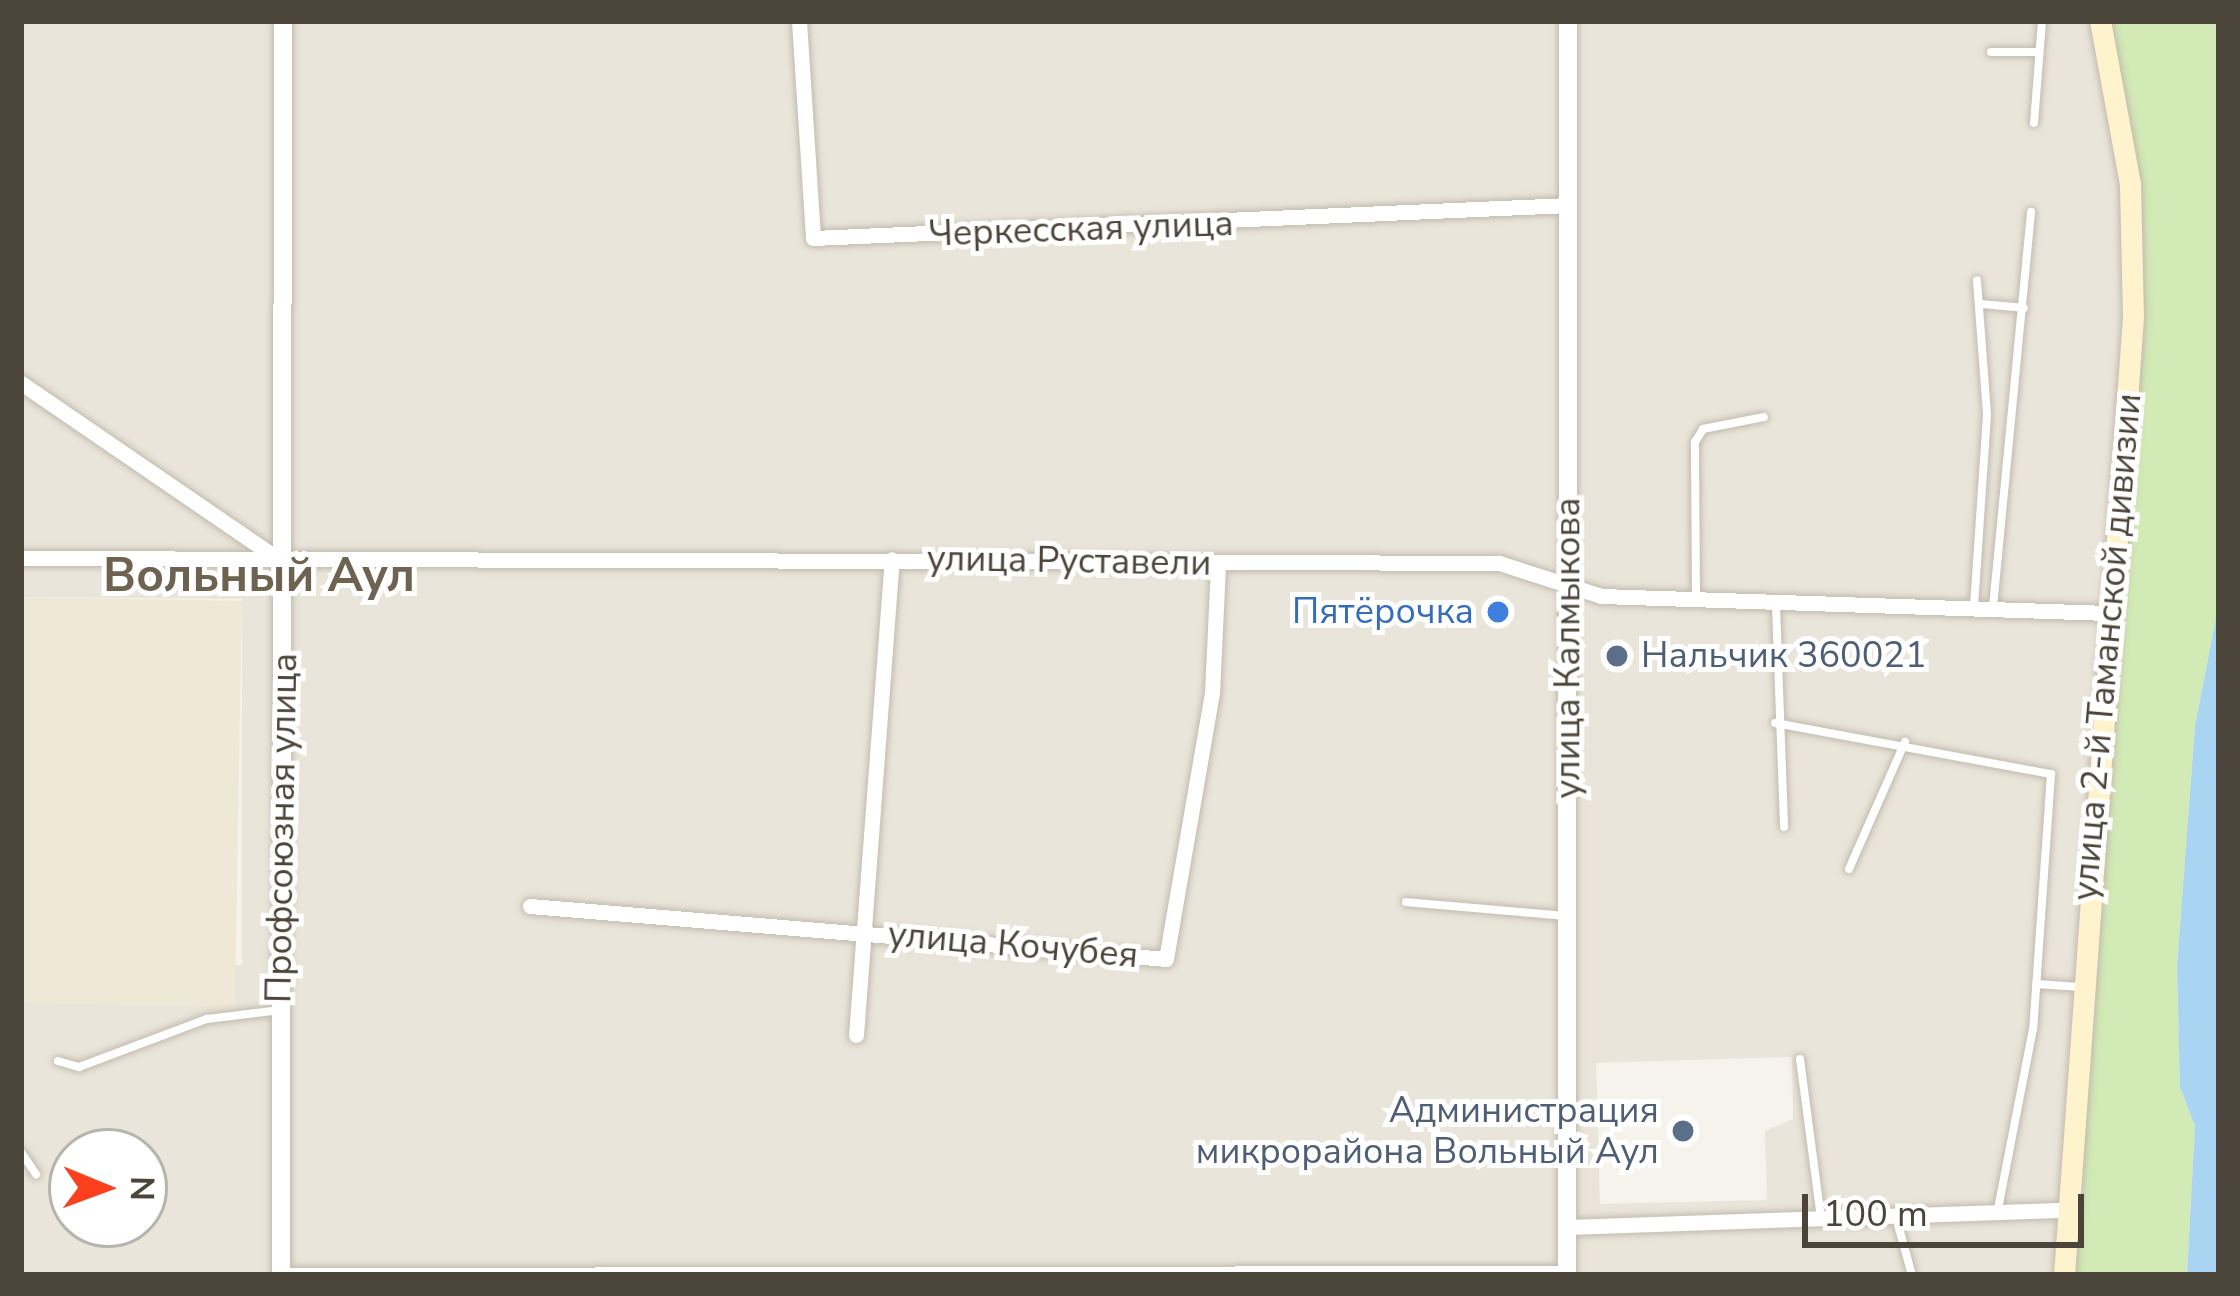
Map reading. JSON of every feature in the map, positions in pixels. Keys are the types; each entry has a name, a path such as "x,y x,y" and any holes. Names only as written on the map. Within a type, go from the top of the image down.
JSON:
{"main road":[{"name":"улица 2-й Таманской дивизии","path":"2064,1275 2134,242 2100,21"}],"street":[{"name":"Профсоюзная улица","path":"281,1275 283,21"},
{"name":"Черкесская улица","path":"800,21 813,238 1568,205"},
{"name":"улица Калмыкова","path":"1568,21 1568,1274"},
{"path":"21,383 284,564"},
{"name":"улица Руставели","path":"21,558 284,564 892,559 1499,563 1568,581 1601,596 1776,606 1974,606 2109,613"},
{"path":"856,1035 892,559"},
{"name":"улица Кочубея","path":"530,906 1174,952 1218,564"},
{"path":"1568,1228 1821,1218 1898,1221 2065,1210"},
{"path":"281,1275 1568,1274"}],"lane":[{"path":"2034,123 2035,52 2042,21"},
{"path":"1991,52 2035,52"},
{"path":"1993,607 2031,212"},
{"path":"1974,606 1987,414 1977,280"},
{"path":"1981,304 2024,308"},
{"path":"1696,602 1695,442 1703,429 1764,417"},
{"path":"1776,606 1774,723 1784,826"},
{"path":"1774,723 1905,742 2051,774 2036,984 1997,1212"},
{"path":"1850,869 1905,742"},
{"path":"1406,902 1566,916"},
{"path":"2036,984 2080,987"},
{"path":"58,1061 79,1067 207,1018 280,1010"},
{"path":"1800,1059 1821,1218"},
{"path":"21,1152 36,1174"},
{"path":"1898,1221 1912,1275"}],"shaded area":[{"path":"21,21 2100,21 2134,242 2064,1275 21,1275 21,925 27,1002 242,964 242,599 21,597","holes":["1792,1057 1793,1119 1765,1131 1767,1200 1600,1204 1596,1063"]},
{"path":"21,597 242,601 235,1007 21,1003"}],"green space":[{"path":"2100,21 2219,21 2219,602 2195,726 2177,966 2180,1087 2195,1126 2187,1275 2064,1275 2134,242"}],"water":[{"path":"2219,602 2219,1275 2187,1275 2195,1126 2180,1087 2177,966 2195,726"}],"place":[{"name":"Пятёрочка","path":"1498,612"},
{"name":"Нальчик 360021","path":"1617,656"},
{"name":"Администрация микрорайона Вольный Аул","path":"1683,1131"}],"district":[{"name":"Вольный Аул","path":"259,576"}]}
